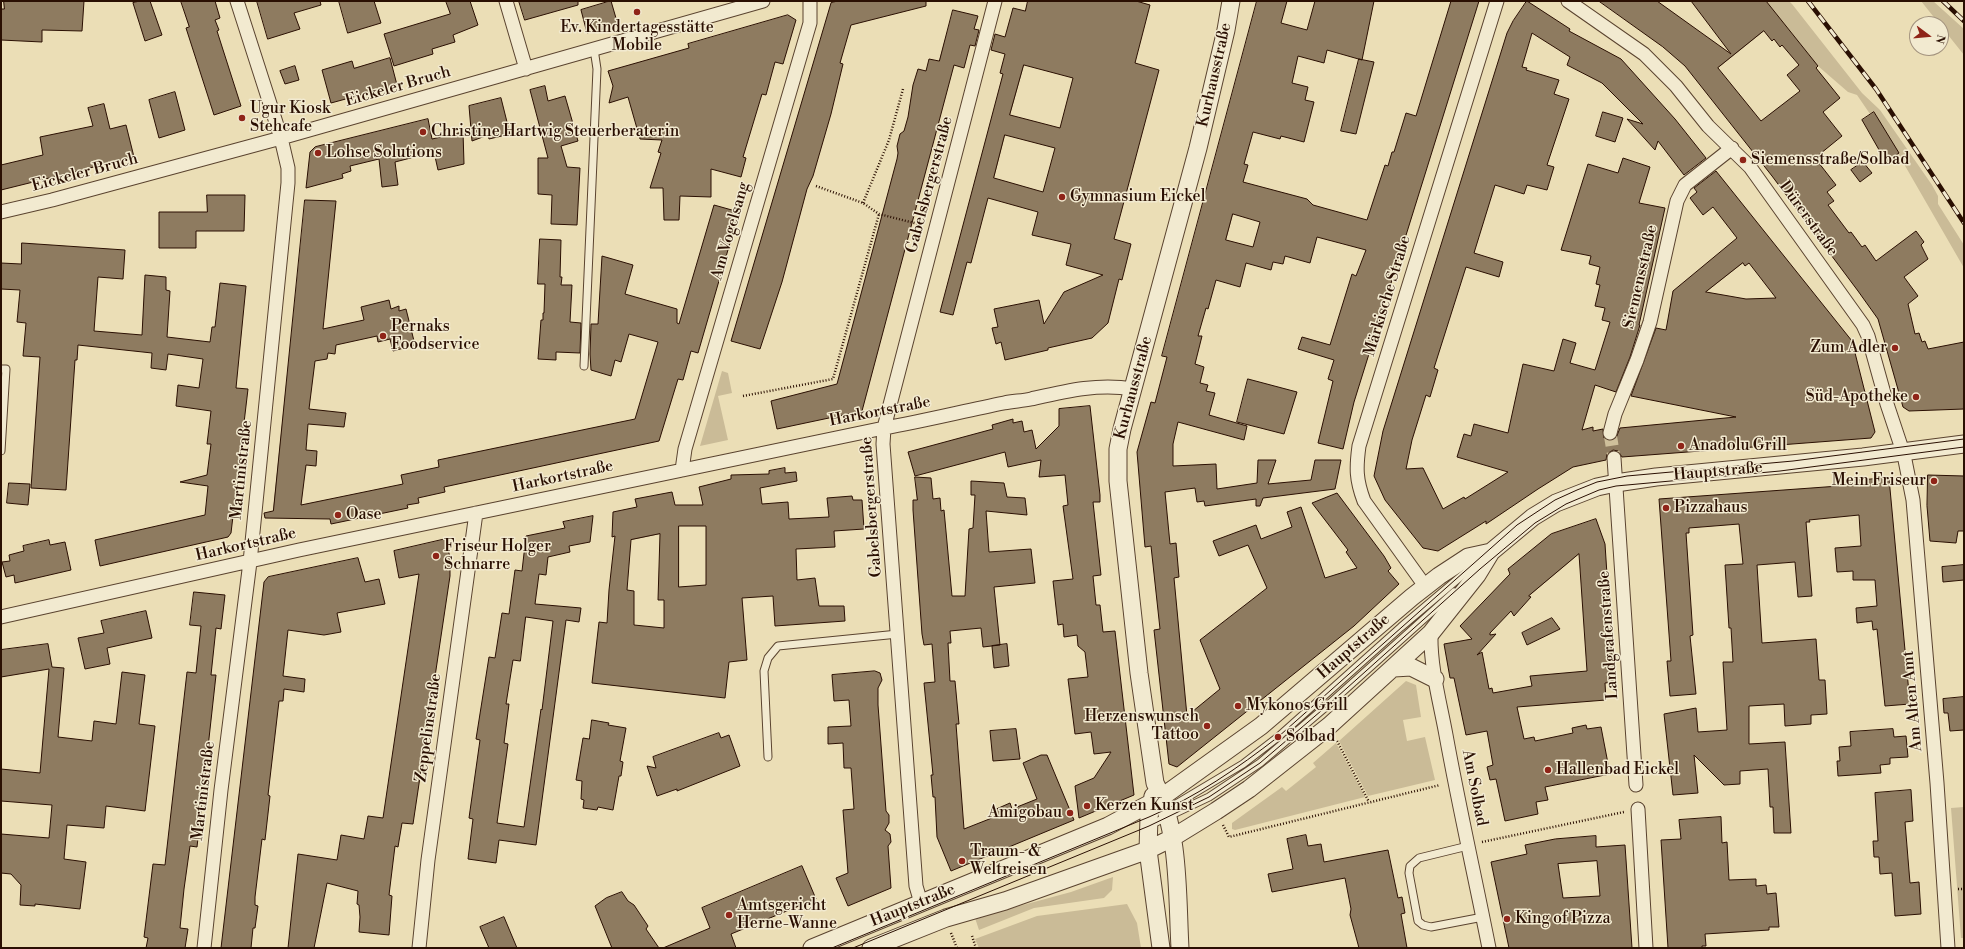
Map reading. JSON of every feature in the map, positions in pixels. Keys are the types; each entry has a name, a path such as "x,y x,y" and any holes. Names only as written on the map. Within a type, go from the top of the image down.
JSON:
{"street":[{"name":"Martinistraße","path":"204,948 225,760 250,562 288,184 288,168 281,138 237,1"},
{"path":"506,1 526,69"},
{"name":"Eickeler Bruch","path":"1,212 52,200 281,138 763,1"},
{"name":"Am Vogelsang","path":"682,470 686,449 810,23 810,1"},
{"name":"Gabelsbergerstraße","path":"921,903 916,886 883,444 884,428 995,1"},
{"name":"Kurhausstraße","path":"1180,948 1172,838 1157,808 1137,658 1118,481 1118,449 1198,148 1226,30 1231,1"},
{"name":"Märkische Straße","path":"1426,586 1364,501 1358,485 1356,469 1361,438 1497,1"},
{"name":"Dürerstraße","path":"1568,1 1644,54 1676,86 1708,126 1750,167 1863,325 1868,336 1887,404 1903,452"},
{"name":"Siemensstraße","path":"1610,433 1615,414 1637,360 1650,322 1677,201 1685,185 1732,148"},
{"name":"Harkortstraße","path":"1,617 299,550 884,428 924,422 1005,402 1029,400 1057,392 1093,387 1116,386 1133,388"},
{"name":"Hauptstraße","path":"871,948 946,918 1004,901 1148,850 1172,838 1249,789 1329,726 1394,668 1431,633 1477,574 1491,552 1533,517 1556,503 1590,490 1616,483 1656,477 1772,467 1964,444"},
{"name":"Am Alten Amt","path":"1903,452 1913,500 1936,775 1948,948"},
{"path":"1614,458 1616,483"},
{"name":"Landgrafenstraße","path":"1616,483 1636,785"},
{"name":"Zeppelinstraße","path":"419,948 428,860 476,513"},
{"name":"Hauptstraße","path":"812,948 1108,826 1157,808 1261,726 1426,586 1468,557 1491,552"},
{"name":"Am Solbad","path":"1431,633 1431,656 1435,679 1490,948"},
{"path":"1394,668 1411,667 1435,679"},
{"name":"Kurhausstraße","path":"1157,808 1148,850 1161,948"},
{"path":"1638,809 1646,948"}],"lane":[{"path":"584,366 597,69 594,49"},
{"path":"1,369 6,369 1,451"},
{"path":"1157,808 1242,764 1278,737 1446,588 1491,552"},
{"path":"768,757 764,671 768,658 778,646 898,634"},
{"path":"1468,846 1419,858 1414,861 1409,873 1418,920 1423,925 1432,927 1483,917"}],"path":[{"path":"863,203 889,140 904,89"},
{"path":"816,186 863,203 879,214 936,229"},
{"path":"743,396 833,379 879,214"},
{"path":"1329,726 1370,802"},
{"path":"1223,825 1229,837 1455,782"},
{"path":"1468,846 1492,839 1638,809"},
{"path":"948,927 957,948"},
{"path":"972,936 976,948"}],"shaded area":[{"path":"1766,1 1789,1 1862,93 1880,110 1938,196 1938,204 1964,245 1964,268 1874,112 1870,114 1857,95 1848,92 1818,66"},
{"path":"1921,1 1933,1 1964,29 1964,55 1949,36 1949,16 1933,16"},
{"path":"722,371 728,373 732,393 718,396 728,440 700,446"},
{"path":"1406,681 1416,685 1421,717 1403,720 1407,741 1425,737 1435,780 1368,796 1339,741"},
{"path":"1336,743 1365,797 1235,830 1232,829 1232,823 1282,787 1286,791 1316,767 1313,763"},
{"path":"1964,807 1964,938 1961,938 1951,808"},
{"path":"1113,877 1112,890 1104,898 1034,908 979,930 975,918 1071,892"},
{"path":"1127,904 1137,923 1141,948 979,948 975,939 1037,916"}],"building":[{"path":"4,1 84,1 82,31 42,30 42,42 1,40 1,9 4,9"},
{"path":"150,1 162,35 145,41 133,3"},
{"path":"181,1 215,1 220,18 215,20 219,30 217,31 241,106 214,115 186,28 189,27"},
{"path":"257,1 320,1 321,5 294,13 300,29 268,39"},
{"path":"339,1 374,1 381,23 348,33"},
{"path":"446,1 470,1 478,25 453,35 455,42 432,49 433,54 394,66 384,34 450,14"},
{"path":"519,1 578,1 578,5 525,20"},
{"path":"611,1 618,25 587,33 581,10"},
{"path":"838,1 926,1 926,6 851,25 840,63 843,64 831,114 813,176 807,189 782,282 760,349 731,341 831,3"},
{"path":"1028,1 1136,1 1150,5 1135,63 1159,70 1114,239 1131,244 1122,280 1119,279 1108,323 1092,338 1005,360 1001,342 996,344 992,328 998,327 994,309 1039,300 1044,324 1064,292 1103,275 1066,265 1071,244 1032,235 1038,212 988,198 971,263 967,262 953,315 940,312 1003,74 1000,73 1005,54 991,50 995,34 1005,37 1013,8 1025,11","holes":["1024,65 1073,78 1060,128 1010,115","1005,135 1055,148 1043,192 994,178"]},
{"path":"1257,1 1287,1 1281,23 1307,30 1315,1 1374,1 1362,60 1327,50 1324,63 1298,56 1292,83 1308,87 1305,100 1314,102 1304,142 1281,136 1280,139 1253,132 1244,164 1248,165 1243,182 1307,199 1313,205 1367,220 1385,165 1388,166 1392,152 1394,152 1406,113 1416,116 1451,1 1479,1 1354,402 1343,449 1318,443 1333,381 1328,379 1334,360 1298,349 1302,337 1330,345 1352,274 1356,276 1366,250 1317,237 1310,263 1285,256 1283,264 1273,262 1271,270 1246,263 1240,287 1216,280 1208,309 1206,308 1198,336 1202,336 1195,364 1204,367 1200,383 1208,385 1206,391 1215,393 1209,415 1247,426 1244,440 1178,422 1173,444 1173,466 1216,464 1217,489 1257,483 1258,460 1276,460 1268,484 1311,480 1315,460 1341,460 1335,489 1263,498 1260,506 1256,506 1256,499 1205,506 1204,501 1197,502 1195,488 1165,492 1170,544 1176,543 1179,577 1174,578 1187,716 1220,689 1200,640 1267,588 1248,545 1219,556 1213,541 1256,525 1261,539 1292,527 1287,512 1301,507 1325,578 1357,568 1346,552 1348,550 1312,503 1337,493 1384,556 1391,568 1388,571 1399,584 1354,626 1177,767 1169,764 1154,630 1160,629 1151,546 1145,547 1137,452 1151,402 1155,403 1167,357 1162,356","holes":["1233,214 1260,222 1253,247 1226,240"]},
{"path":"1527,1 1570,29 1569,31 1621,59 1675,119 1706,158 1684,175 1658,141 1655,150 1627,119 1643,124 1602,83 1567,65 1570,57 1532,33 1522,67 1527,68 1526,70 1559,80 1554,94 1569,99 1547,165 1554,167 1547,190 1527,185 1524,194 1495,185 1474,253 1503,262 1499,277 1466,267 1434,368 1438,370 1430,397 1426,395 1412,440 1406,469 1423,468 1443,509 1464,497 1465,499 1508,472 1457,457 1464,434 1471,436 1474,424 1508,433 1523,364 1554,371 1563,339 1576,343 1570,363 1595,370 1610,322 1602,320 1605,308 1595,306 1600,285 1596,284 1600,267 1589,264 1591,256 1561,250 1588,164 1618,173 1623,158 1650,167 1639,203 1665,208 1640,325 1630,357 1616,392 1595,385 1582,430 1593,427 1593,431 1603,429 1604,438 1612,441 1616,438 1620,428 1736,417 1631,396 1656,328 1666,330 1673,291 1737,238 1713,207 1703,215 1690,198 1697,192 1694,188 1716,171 1852,341 1875,432 1871,438 1622,457 1618,451 1613,450 1607,454 1606,460 1573,467 1486,524 1486,521 1438,551 1423,548 1385,500 1374,476 1383,431 1507,33 1513,21","holes":["1743,263 1745,266 1749,263 1776,298 1746,299 1706,292"]},
{"path":"1599,1 1657,1 1731,54 1691,1 1766,1 1818,66 1816,68 1840,98 1823,112 1842,136 1815,158 1836,185 1827,192 1834,201 1828,205 1849,233 1851,232 1862,247 1865,245 1876,261 1916,231 1924,242 1921,245 1928,259 1904,277 1918,296 1908,304 1915,334 1919,333 1922,342 1925,341 1928,349 1964,342 1964,409 1909,411 1903,407 1878,319 1772,176 1685,66 1663,47","holes":["1764,31 1772,41 1774,39 1780,47 1782,45 1799,65 1787,75 1800,91 1761,121 1718,68"]},
{"path":"953,10 978,16 974,29 979,30 975,46 970,45 964,68 954,65 862,411 777,429 771,401 837,384 897,159 897,146 900,134 904,131 908,117 913,85 918,69 926,71 929,59 939,61"},
{"path":"788,15 796,20 783,64 775,62 766,95 762,94 743,157 746,158 741,177 711,169 711,197 680,196 679,220 664,220 663,188 650,188 661,153 658,152 662,140 640,139 628,97 609,103 613,86 608,71 689,48 688,44"},
{"path":"390,58 397,85 331,103 322,70 352,61 354,68"},
{"path":"1359,59 1374,62 1356,134 1341,131"},
{"path":"295,66 299,80 285,84 280,71"},
{"path":"545,86 548,101 565,96 578,141 561,146 567,167 580,168 577,225 551,224 552,195 538,194 538,158 548,158 530,90"},
{"path":"175,92 185,130 159,138 149,100"},
{"path":"501,98 510,134 489,139 488,135 472,141 469,106"},
{"path":"104,104 110,129 126,125 134,157 1,190 1,165 43,155 40,137 93,126 88,108"},
{"path":"1603,112 1623,118 1615,142 1596,136"},
{"path":"1874,112 1899,153 1886,162 1862,120"},
{"path":"428,119 432,139 463,132 464,164 438,170 434,152 395,162 398,185 382,187 379,159 350,166 351,171 342,174 343,178 306,188 310,152 315,147"},
{"path":"1863,162 1872,173 1860,182 1851,170"},
{"path":"207,195 245,195 244,231 196,231 196,248 159,248 159,212 207,212"},
{"path":"305,200 336,201 323,329 364,320 361,307 389,300 391,309 399,306 399,311 406,309 415,345 393,351 390,339 378,342 377,336 336,345 335,354 328,353 327,359 315,361 309,409 346,413 344,427 308,424 306,450 317,451 316,466 306,465 301,505 403,484 401,475 439,467 438,460 635,419 658,342 629,334 621,362 615,360 611,376 591,370 591,324 598,324 602,256 633,265 625,294 677,309 677,323 679,324 714,205 739,212 698,353 691,351 683,380 678,379 659,441 444,487 445,492 418,498 419,503 407,505 408,508 331,524 330,519 265,518 264,513 273,511"},
{"path":"540,239 561,240 561,285 572,285 570,322 581,323 580,353 556,352 556,360 538,359 541,320 543,320 544,313 545,284 538,284"},
{"path":"22,243 125,250 123,279 98,277 94,331 142,335 145,275 166,277 166,290 170,291 167,337 210,342 212,327 215,327 220,283 246,286 236,388 248,389 231,533 228,537 100,566 95,540 205,515 208,486 180,482 207,475 211,444 207,444 211,411 176,406 178,385 199,388 203,359 168,354 166,370 151,368 152,353 78,345 77,360 75,360 66,490 31,488 40,357 23,356 26,323 17,322 20,290 1,289 1,263 21,264"},
{"path":"1248,379 1297,392 1284,434 1237,422"},
{"path":"1090,406 1100,495 1100,502 1093,502 1101,575 1093,576 1096,605 1100,605 1103,632 1115,631 1134,795 1079,818 1075,786 1094,778 1111,752 1094,754 1091,732 1075,734 1068,679 1088,677 1085,652 1078,646 1077,635 1064,637 1063,624 1058,625 1053,581 1073,579 1063,506 1068,505 1065,475 1039,477 1041,460 1008,467 1005,452 915,476 908,452 993,429 992,425 1013,419 1013,423 1022,421 1024,432 1032,430 1036,449 1059,426 1059,409"},
{"path":"785,468 785,473 796,472 797,481 760,488 762,504 788,502 789,519 829,517 827,498 852,496 853,500 862,500 864,529 834,531 835,547 796,549 797,580 815,578 819,606 844,606 845,621 775,626 773,596 742,598 747,660 729,662 725,698 592,683 599,622 607,623 615,536 612,537 613,512 637,507 635,499 672,492 675,505 703,505 699,487 731,479 731,475 769,474 769,471","holes":["679,526 706,526 706,585 679,587","660,534 658,600 664,600 664,628 634,625 634,591 627,590 631,540"]},
{"path":"1928,475 1964,476 1964,531 1958,531 1956,543 1930,541 1927,506"},
{"path":"915,477 931,478 933,499 940,498 941,511 944,510 952,596 965,596 969,529 973,528 975,495 971,495 971,481 1004,483 1007,497 1025,498 1027,515 986,511 989,552 1031,549 1035,583 994,587 1000,645 983,647 981,628 950,631 951,643 948,643 950,681 955,681 959,724 956,724 964,829 997,816 994,810 1010,803 1012,809 1037,799 1023,763 1041,755 1047,755 1074,820 951,871 937,837 935,797 933,797 931,775 933,775 924,683 935,682 932,644 924,645 922,634 913,510 913,500 917,500"},
{"path":"1889,478 1910,704 1885,706 1877,629 1873,630 1872,621 1857,623 1856,608 1877,606 1875,580 1853,580 1853,571 1837,572 1835,548 1861,546 1859,515 1809,520 1810,522 1806,522 1812,596 1798,597 1795,562 1757,565 1762,643 1816,639 1819,680 1825,680 1827,714 1811,715 1811,724 1785,726 1784,704 1749,706 1749,744 1785,742 1791,833 1774,833 1773,807 1770,807 1768,769 1740,771 1740,784 1724,785 1694,755 1698,793 1673,795 1664,714 1696,708 1698,732 1727,730 1723,662 1733,662 1725,565 1743,564 1739,524 1689,528 1689,533 1686,533 1693,635 1690,636 1696,694 1670,696 1667,661 1671,661 1659,499 1839,486 1839,482"},
{"path":"9,483 30,484 28,505 7,503"},
{"path":"593,516 590,542 569,546 570,552 548,557 546,575 539,574 535,604 581,608 579,622 566,620 536,845 499,840 496,863 468,859 473,819 469,818 480,740 476,739 489,657 495,658 502,613 509,614 515,570 522,571 526,536 565,528 563,522","holes":["526,617 553,621 542,710 541,709 524,827 497,823 508,744 504,743 509,704 506,704 513,660 520,661"]},
{"path":"1596,519 1605,544 1614,682 1605,683 1606,700 1517,707 1524,739 1534,737 1535,741 1573,733 1572,728 1586,725 1587,729 1601,727 1610,774 1545,787 1548,800 1536,802 1538,814 1505,821 1496,779 1490,780 1487,767 1493,765 1487,731 1466,735 1454,678 1450,678 1444,644 1472,639 1460,626 1510,574 1508,569 1551,534","holes":["1579,554 1587,671 1530,676 1532,686 1493,693 1492,688 1489,689 1482,652 1477,655 1496,634 1490,635 1490,633 1511,611 1514,616 1531,597 1529,596"]},
{"path":"446,539 450,558 450,576 413,824 402,823 398,847 395,846 389,895 392,896 389,935 359,932 360,917 359,905 357,904 358,891 327,883 314,948 288,948 298,854 337,860 341,835 364,839 368,816 383,818 419,574 399,578 394,551"},
{"path":"49,540 50,545 65,542 71,570 15,583 14,575 6,577 2,562 10,561 9,555 24,551 23,546"},
{"path":"358,558 365,582 379,579 385,604 337,613 341,632 324,635 288,630 283,676 305,679 304,692 284,689 283,701 279,701 268,795 270,796 265,840 262,839 255,897 255,905 258,906 255,928 253,928 251,948 221,948 264,582 268,577"},
{"path":"1964,565 1964,580 1943,582 1942,567"},
{"path":"194,592 225,595 221,629 216,628 211,675 216,675 197,847 190,846 184,889 180,928 188,929 185,948 146,948 148,938 144,937 153,864 165,865 187,672 196,673 201,626 190,625"},
{"path":"146,611 152,638 107,648 110,664 85,669 78,638 104,633 101,621"},
{"path":"1552,618 1560,629 1527,645 1522,633"},
{"path":"48,644 52,667 64,668 58,737 92,741 94,721 116,724 122,672 145,675 139,724 155,726 145,811 106,806 104,828 67,825 64,859 86,862 80,909 35,904 35,906 20,905 21,885 11,874 1,873 1,834 49,838 52,805 1,801 1,769 40,773 49,669 1,677 1,650"},
{"path":"1007,644 1009,666 994,668 992,646"},
{"path":"875,671 880,673 882,680 878,688 878,705 886,811 889,815 889,823 885,830 890,834 891,842 888,846 891,888 848,906 836,878 848,873 843,810 854,809 851,768 844,768 843,743 828,744 828,727 851,726 849,700 834,701 832,675"},
{"path":"1964,697 1964,730 1950,731 1948,713 1944,713 1943,699"},
{"path":"592,720 609,723 608,725 626,728 620,761 623,762 621,776 619,776 613,810 598,807 597,810 583,808 584,800 581,799 582,781 576,780 583,738 589,739"},
{"path":"1016,729 1020,759 993,761 990,731"},
{"path":"1893,729 1894,737 1906,736 1908,757 1890,758 1890,764 1880,765 1881,773 1838,776 1837,761 1840,761 1839,747 1851,746 1850,732"},
{"path":"719,733 721,738 729,735 740,766 677,791 677,789 657,796 647,766 656,768 653,757"},
{"path":"1911,790 1913,821 1905,822 1910,883 1919,882 1921,914 1895,916 1892,873 1880,874 1879,857 1874,857 1873,841 1878,841 1875,793"},
{"path":"1721,817 1722,843 1727,842 1729,880 1756,879 1756,886 1766,885 1767,894 1776,893 1779,927 1769,927 1769,930 1705,934 1706,946 1702,946 1702,948 1668,948 1661,840 1681,839 1679,820"},
{"path":"1306,835 1308,846 1321,844 1324,862 1388,850 1398,898 1402,897 1405,913 1401,914 1407,948 1359,948 1350,915 1351,909 1345,878 1272,892 1268,874 1293,869 1287,839"},
{"path":"1596,836 1596,847 1625,845 1632,948 1509,948 1491,862 1527,854 1525,845 1555,839","holes":["1597,861 1600,896 1563,898 1558,864"]},
{"path":"802,866 816,899 731,934 736,948 663,948 710,928 702,908"},
{"path":"622,892 628,901 634,905 648,926 646,929 659,948 612,948 595,906 606,898"},
{"path":"504,917 517,948 489,948 480,927"}],"tunnel":[{"path":"1610,433 1614,458"}],"tram line":[{"path":"832,948 1149,817 1200,791 1248,760 1278,737 1517,525 1555,500 1577,490 1597,482 1627,476 1793,461 1964,439"},
{"path":"853,948 1149,826 1209,797 1260,763 1328,705 1480,569 1535,523 1566,504 1599,490 1616,486 1780,471 1964,447"}],"railway":[{"path":"1808,1 1876,89 1964,223"},
{"path":"1943,1 1964,21"}],"place":[{"name":"Ev. Kindertagesstätte Mobile","path":"637,12"},
{"name":"Ugur Kiosk Stehcafe","path":"242,118"},
{"name":"Christine Hartwig Steuerberaterin","path":"423,132"},
{"name":"Lohse Solutions","path":"318,153"},
{"name":"Siemensstraße/Solbad","path":"1743,160"},
{"name":"Gymnasium Eickel","path":"1062,197"},
{"name":"Pernaks Foodservice","path":"383,336"},
{"name":"Zum Adler","path":"1895,348"},
{"name":"Süd-Apotheke","path":"1916,397"},
{"name":"Anadolu Grill","path":"1681,446"},
{"name":"Mein Friseur","path":"1934,481"},
{"name":"Pizzahaus","path":"1666,508"},
{"name":"Oase","path":"338,515"},
{"name":"Friseur Holger Schnarre","path":"436,556"},
{"name":"Mykonos Grill","path":"1238,706"},
{"name":"Herzenswunsch Tattoo","path":"1207,726"},
{"name":"Solbad","path":"1278,737"},
{"name":"Hallenbad Eickel","path":"1548,770"},
{"name":"Kerzen Kunst","path":"1087,806"},
{"name":"Amigobau","path":"1070,813"},
{"name":"Traum- & Weltreisen","path":"962,861"},
{"name":"Amtsgericht Herne-Wanne","path":"729,915"},
{"name":"King of Pizza","path":"1507,919"}]}
